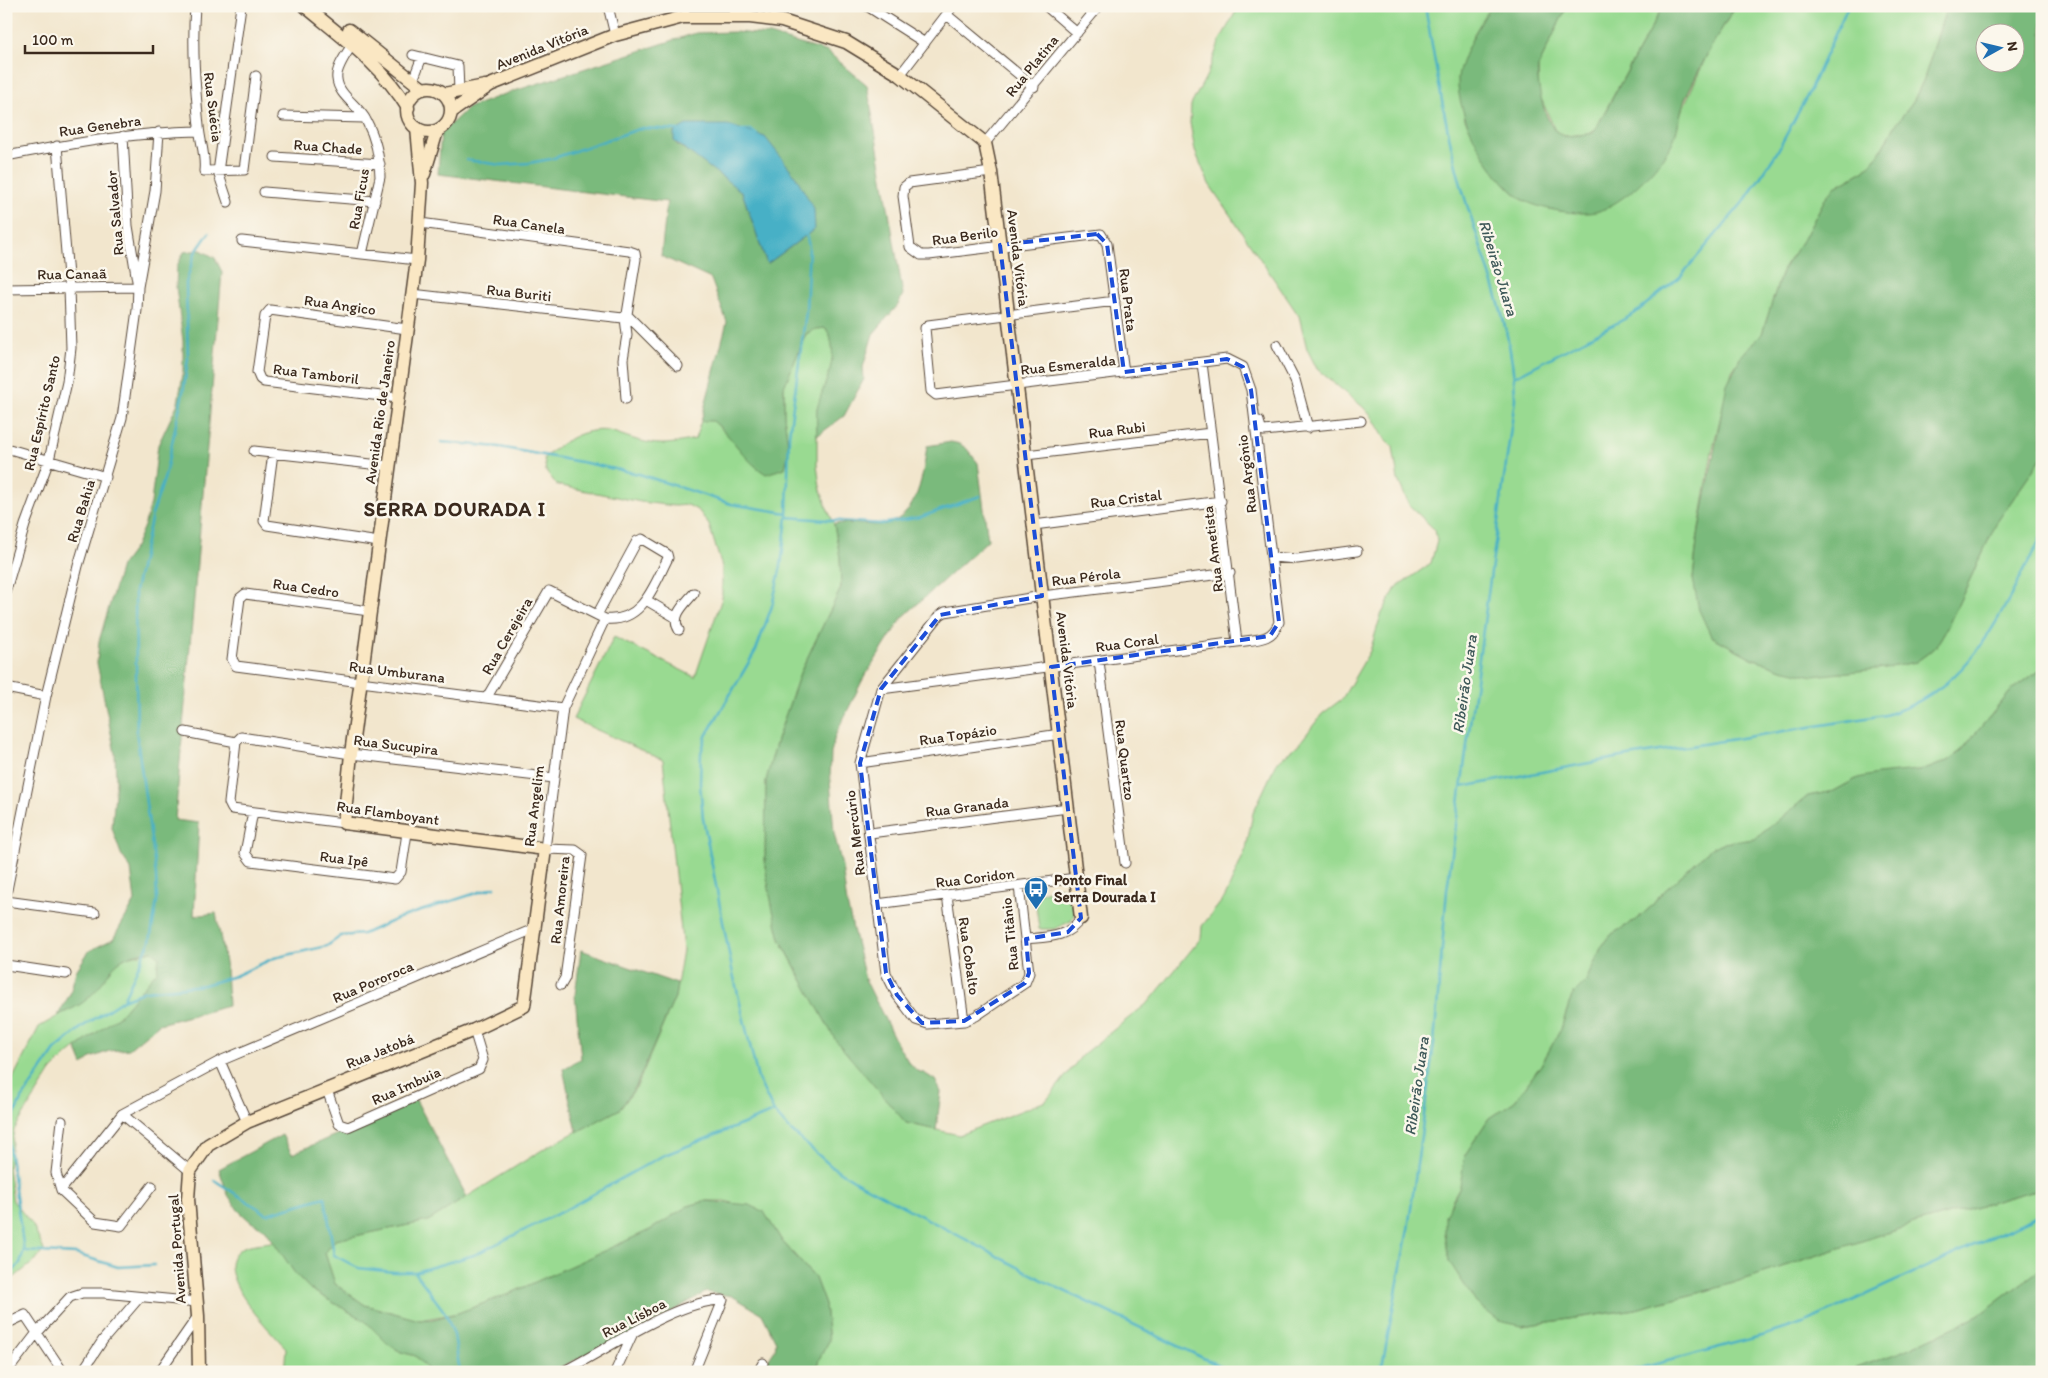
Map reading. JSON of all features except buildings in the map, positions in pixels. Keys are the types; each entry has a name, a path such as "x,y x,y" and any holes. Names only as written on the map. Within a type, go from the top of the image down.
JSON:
{"street":[{"name":"Rua Suécia","path":"195,6 193,50 199,132 206,156 204,171 218,172"},
{"path":"228,202 218,172 241,6"},
{"path":"306,6 352,43 389,79 408,108 410,120 417,128 427,132 437,131 446,124 451,112 449,102 444,94 434,89 423,89 412,96 408,108"},
{"path":"306,6 338,22 423,89"},
{"path":"608,6 615,35"},
{"path":"867,6 925,43"},
{"path":"900,75 953,6"},
{"path":"1046,6 1077,33"},
{"name":"Rua Platina","path":"985,143 1034,87 1099,6"},
{"path":"947,15 1034,87"},
{"name":"Avenida Vitória","path":"444,94 490,85 615,35 683,18 713,16 782,21 846,42 900,75 985,143 991,172 1009,316 1081,918"},
{"name":"Rua Ficus","path":"352,43 336,80 365,118 374,139 380,164 380,177 362,254"},
{"path":"413,80 417,56 458,66 459,91"},
{"path":"218,172 244,170 256,76"},
{"name":"Avenida Vitória","path":"451,112 490,85"},
{"path":"282,116 365,118"},
{"name":"Avenida Rio de Janeiro","path":"344,823 360,682 417,260 422,183 417,128"},
{"name":"Avenida Rio de Janeiro","path":"422,183 437,131"},
{"name":"Rua Genebra","path":"6,156 123,136 159,132 199,132"},
{"name":"Rua Bahia","path":"6,895 10,859 46,696 78,566 122,418 136,318 138,287 155,191 159,132"},
{"name":"Rua Salvador","path":"123,136 128,226 138,287"},
{"name":"Rua Espírito Santo","path":"6,590 25,524 49,460 68,374 71,348 69,288 57,146"},
{"name":"Rua Chade","path":"275,157 380,164"},
{"name":"Rua Berilo","path":"991,172 909,183 902,190 907,237 910,247 922,255 1101,234"},
{"path":"264,192 375,201"},
{"name":"Rua Canela","path":"420,223 635,253 636,259 625,317"},
{"name":"Rua Prata","path":"1101,234 1107,244 1124,372"},
{"path":"242,242 417,260"},
{"name":"Rua Canaã","path":"6,289 138,287"},
{"name":"Rua Buriti","path":"412,294 625,317"},
{"path":"1009,316 1115,301"},
{"name":"Rua Angico","path":"260,379 257,372 265,316 268,311 275,310 408,329"},
{"name":"Rua Esmeralda","path":"1009,316 928,325 924,331 932,393 1202,364"},
{"path":"625,317 678,366"},
{"path":"625,317 626,399"},
{"path":"1277,345 1295,380 1308,428"},
{"name":"Rua Argônio","path":"1202,364 1227,359 1243,367 1251,390 1279,622"},
{"name":"Rua Ametista","path":"1202,364 1230,573 1237,642"},
{"name":"Rua Tamboril","path":"260,379 268,382 398,398"},
{"path":"1251,390 1261,430 1308,428 1361,421"},
{"name":"Rua Rubi","path":"1026,455 1211,433"},
{"path":"6,448 106,477"},
{"path":"254,451 389,466"},
{"path":"274,454 264,521 267,525 379,542"},
{"name":"Rua Cristal","path":"1034,525 1221,502"},
{"name":"Rua Angelim","path":"524,1006 536,928 563,708 601,617 637,541 642,539 667,554 668,558 646,600"},
{"path":"1271,557 1297,560 1356,550"},
{"name":"Rua Pérola","path":"945,612 1042,596 1230,573"},
{"name":"Rua Cerejeira","path":"487,697 549,591 601,617"},
{"path":"675,618 694,593"},
{"name":"Rua Cedro","path":"232,659 240,598 245,594 370,611"},
{"path":"601,617 614,620 639,610 646,600 675,618 679,630"},
{"name":"Rua Mercúrio","path":"945,612 919,640 881,689 860,763 886,973 897,995 922,1023 964,1021"},
{"name":"Rua Coral","path":"881,689 1237,642 1270,636 1276,630 1279,622"},
{"name":"Rua Umburana","path":"232,659 236,666 563,708"},
{"name":"Rua Quartzo","path":"1099,661 1125,863"},
{"path":"6,688 46,696"},
{"name":"Rua Sucupira","path":"185,732 236,742 241,738 351,754 554,778"},
{"name":"Rua Topázio","path":"860,763 1060,734"},
{"name":"Rua Flamboyant","path":"236,742 229,803 232,809 407,833 545,849"},
{"name":"Rua Granada","path":"870,833 1068,808"},
{"name":"Rua Ipê","path":"253,812 245,853 251,861 395,879 401,872 407,833"},
{"name":"Rua Amoreira","path":"545,849 579,851 582,855 565,978 561,985"},
{"name":"Rua Coridon","path":"877,904 1076,878"},
{"name":"Rua Titânio","path":"964,1021 976,1016 1025,983 1028,978 1026,939 1019,886"},
{"name":"Rua Cobalto","path":"947,895 964,1021"},
{"path":"6,901 95,914"},
{"path":"1026,939 1068,932 1081,918"},
{"name":"Rua Pororoca","path":"122,1114 220,1061 536,928"},
{"path":"6,965 66,974"},
{"name":"Rua Jatobá","path":"247,1122 474,1030 524,1006"},
{"name":"Rua Imbuia","path":"327,1090 339,1124 348,1127 479,1069 482,1060 474,1030"},
{"path":"61,1190 122,1114 190,1171 208,1146 247,1122 220,1061"},
{"path":"62,1121 56,1173 61,1190 95,1222 121,1226 152,1186"},
{"name":"Avenida Portugal","path":"190,1171 188,1200 198,1316 199,1372"},
{"path":"7,1372 36,1334 70,1297 82,1293 197,1302"},
{"path":"82,1372 103,1340 139,1298"},
{"name":"Rua Lísboa","path":"562,1372 633,1333 683,1309 708,1300 723,1300 694,1372"},
{"path":"6,1324 25,1315 63,1372"},
{"path":"159,1372 198,1316"},
{"path":"615,1372 633,1333"},
{"path":"758,1372 763,1363"}],"highlighted area":[{"path":"1097,234 1107,244 1124,372 1227,359 1243,367 1251,390 1279,622 1270,636 1051,667 1081,918 1068,932 1026,939 1029,973 1025,983 964,1021 922,1023 897,995 886,973 860,763 881,689 940,615 1042,596 1000,245"}],"green space":[{"path":"1239,6 1491,6 1474,34 1458,77 1465,119 1496,172 1511,190 1523,200 1560,211 1603,209 1628,193 1679,117 1710,48 1736,6 1947,6 1924,79 1914,100 1894,127 1879,154 1865,170 1835,187 1826,197 1807,233 1782,271 1762,334 1748,348 1732,371 1712,452 1697,541 1693,579 1711,636 1752,658 1782,669 1840,673 1916,662 1935,648 1947,628 1997,522 2042,457 2042,668 2011,691 1962,750 1947,761 1927,769 1858,778 1834,791 1808,796 1755,839 1723,843 1711,848 1636,920 1612,934 1602,946 1586,981 1572,995 1561,1029 1541,1065 1515,1101 1489,1118 1465,1155 1464,1172 1460,1186 1451,1202 1445,1232 1449,1261 1522,1326 1636,1309 1717,1288 1914,1224 2042,1188 2042,1268 1978,1316 1903,1351 1846,1372 816,1372 819,1359 829,1341 825,1305 815,1278 782,1241 764,1212 725,1201 706,1201 688,1206 650,1230 509,1294 458,1313 419,1320 365,1305 335,1284 325,1253 335,1240 428,1221 547,1147 620,1109 637,1086 675,997 683,950 663,760 573,719 614,637 695,677 722,598 722,567 709,525 699,511 688,505 675,506 641,502 557,485 546,471 544,458 567,440 585,433 604,430 645,442 667,444 695,439 701,421 713,420 733,441 789,451 784,416 784,386 806,334 816,329 826,328 832,339 834,360 817,410 817,465 820,487 834,524 840,557 841,588 800,673 776,743 766,781 765,866 780,939 801,978 906,1123 959,1135 1046,1101 1083,1054 1149,1002 1201,938 1202,926 1225,897 1246,849 1253,813 1277,762 1299,744 1322,714 1342,699 1370,651 1381,615 1396,588 1431,563 1437,541 1435,530 1409,505 1398,480 1393,447 1385,439 1373,418 1363,407 1317,369 1307,349 1299,316 1209,184 1195,151 1190,123 1191,105 1208,73 1220,40"},
{"path":"1491,6 1567,6 1538,67 1540,94 1547,116 1557,132 1566,136 1594,132 1663,6 1736,6 1696,75 1685,99 1674,139 1660,161 1640,183 1618,201 1599,211 1582,213 1548,209 1522,199 1499,176 1469,128 1459,93 1458,78 1466,51"},
{"path":"1567,6 1663,6 1594,131 1589,134 1563,136 1555,130 1539,94 1538,67"},
{"path":"1947,6 2042,6 2042,457 1997,522 1947,628 1935,648 1916,662 1886,668 1813,676 1782,669 1752,658 1711,636 1699,610 1693,579 1697,541 1727,384 1741,356 1762,334 1782,271 1807,233 1826,197 1835,187 1865,170 1879,154 1894,127 1914,100 1924,79"},
{"path":"735,32 769,35 828,52 867,85 903,294 898,305 873,334 863,367 864,379 844,416 817,436 817,409 830,368 832,349 826,328 816,329 806,334 784,387 784,416 789,451 785,468 766,474 745,456 727,434 713,421 701,421 727,322 711,279 661,256 667,202 438,174 441,133 468,108 502,95 696,33","holes":["674,132 815,229 767,264 742,192 693,154 677,145"]},
{"path":"201,250 215,258 222,272 175,820 199,823 194,916 216,913 226,968 228,1006 159,1024 129,1049 109,1051 91,1058 83,1065 76,1048 119,1016 157,971 159,956 152,951 126,958 112,969 86,1000 58,1015 70,994 76,971 89,951 113,939 135,901 131,869 121,854 112,828 116,781 115,753 97,663 99,641 121,566 135,547 144,526 151,503 158,445 178,403 183,374 183,341 176,287 177,266 184,252"},
{"path":"951,442 960,444 967,449 978,463 988,540 902,618 862,681 835,736 831,753 830,779 834,833 842,866 847,904 865,979 897,1044 908,1061 917,1071 935,1080 941,1092 936,1130 906,1123 836,1041 780,939 765,866 766,781 776,743 800,673 841,588 840,557 834,524 879,525 896,520 912,504 921,481 927,446"},
{"path":"2042,668 2042,1188 1914,1224 1717,1288 1636,1309 1522,1326 1499,1321 1476,1303 1449,1261 1445,1232 1445,1216 1460,1186 1465,1155 1489,1118 1515,1101 1541,1065 1561,1029 1572,995 1586,981 1602,946 1612,934 1636,920 1711,848 1723,843 1755,839 1808,796 1834,791 1858,778 1877,774 1927,769 1947,761 1962,750 2011,691"},
{"path":"1060,887 1074,891 1079,903 1071,921 1054,929 1039,929 1035,897 1039,893"},
{"path":"581,950 677,984 675,997 636,1086 620,1109 577,1132 563,1069 581,1059 575,995"},
{"path":"153,951 159,956 158,971 119,1016 69,1053 51,1071 14,1130 8,1168 13,1201 32,1224 44,1250 36,1260 6,1284 6,1092 39,1027 84,1001 113,965 127,957"},
{"path":"416,1100 467,1197 428,1221 335,1240 325,1253 335,1284 365,1305 419,1320 458,1313 509,1294 650,1230 688,1206 706,1201 750,1205 764,1212 782,1241 815,1278 825,1305 829,1341 819,1359 816,1372 767,1372 767,1362 775,1350 776,1342 762,1314 732,1296 706,1292 645,1327 550,1372 430,1372 416,1356 401,1352 388,1344 365,1321 310,1289 294,1272 265,1229 251,1222 238,1210 228,1195 219,1169 282,1135 292,1154"},
{"path":"275,1241 294,1272 310,1289 365,1321 388,1344 401,1352 416,1356 430,1372 284,1372 286,1348 245,1300 237,1286 232,1271 232,1259 240,1249"},
{"path":"2042,1268 2042,1372 1846,1372 1903,1351 1978,1316"}],"water":[{"path":"686,125 728,125 765,137 795,175 814,209 815,229 767,264 742,192 674,141 674,132"}],"waterway":[{"name":"Ribeirão Juara","path":"1381,1372 1408,1229 1434,1043 1447,890 1515,399 1513,371 1503,317 1455,163 1425,6"},
{"path":"1516,376 1634,314 1680,277 1745,200 1776,154 1807,96 1848,6"},
{"path":"467,160 501,165 529,163 551,159 642,128 679,130"},
{"path":"742,130 751,130 757,135"},
{"path":"123,1000 150,941 157,901 156,875 137,738 135,591 152,515 165,476 184,387 188,359 186,283 195,253 209,233"},
{"path":"806,234 809,246 806,312 789,435 787,517 781,566 772,606 756,650 706,736 701,753 700,783 703,818 732,969 758,1079 774,1112 789,1129 831,1166 857,1182 1052,1285 1232,1372"},
{"path":"441,442 499,447 586,463 639,474 731,504 787,513"},
{"path":"787,517 881,524 921,517 980,496"},
{"path":"1462,787 1616,758 1885,715 1916,703 1942,687 1963,667 1982,644 1998,619 2042,536"},
{"path":"6,1280 20,1263 24,1251 8,1140 10,1124 21,1100 55,1050 82,1027 123,1000 145,991 204,985 235,976 274,958 327,946 341,936 363,934 399,918 495,887"},
{"path":"214,1180 267,1214 325,1197 334,1255 358,1268 415,1272 474,1255 565,1210 662,1156 774,1112"},
{"path":"1626,1372 1765,1335 1806,1322 2042,1214"},
{"path":"24,1251 76,1254 118,1267 154,1265"},
{"path":"415,1272 446,1314 454,1335 460,1372"}],"place":[{"name":"Ponto Final Serra Dourada I","path":"1036,910"}],"district":[{"name":"SERRA DOURADA I","path":"455,509"}]}
